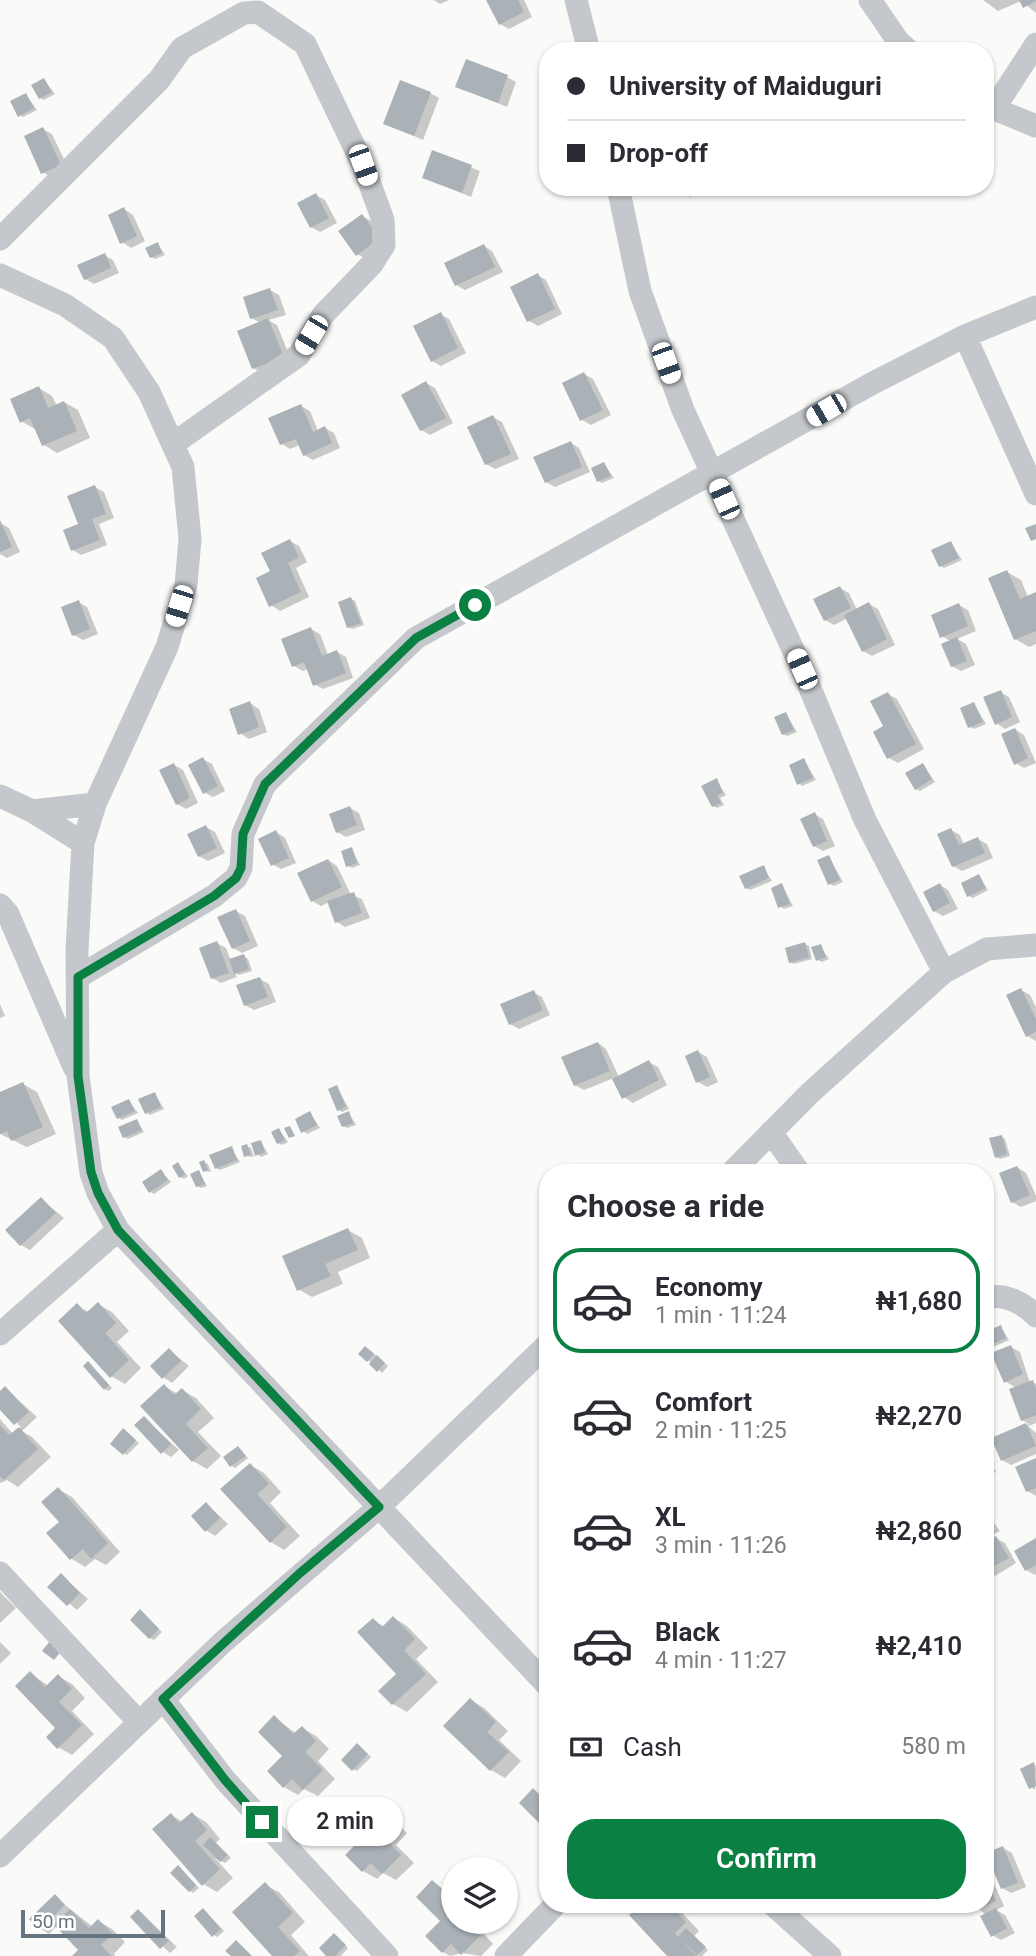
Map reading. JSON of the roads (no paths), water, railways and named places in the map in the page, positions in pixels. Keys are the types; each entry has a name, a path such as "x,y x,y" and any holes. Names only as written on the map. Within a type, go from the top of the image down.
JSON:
{"street":[{"path":"576,0 587,42"},
{"path":"870,0 899,42"},
{"path":"0,239 159,80 182,48 244,13 258,12 305,44 363,165 383,220 384,245 372,264 323,314 299,355 173,444"},
{"path":"994,101 1036,44"},
{"path":"994,110 1036,126"},
{"path":"620,196 640,291 683,410 802,669 866,820 944,972"},
{"path":"0,275 65,305 113,338 149,392 183,467 190,539 186,585 167,647 95,804 83,843 78,977 78,1076 91,1172 98,1193 118,1230 539,1676"},
{"path":"78,977 214,896 236,878 241,868 243,834 265,784 416,638 666,496 713,474 871,384 965,336 1036,307"},
{"path":"965,336 1036,494"},
{"path":"0,796 32,811 83,843"},
{"path":"32,811 95,804"},
{"path":"0,905 8,914 78,1076"},
{"path":"740,1164 944,972 987,949 1036,945"},
{"path":"771,1132 793,1164"},
{"path":"0,1334 118,1230"},
{"path":"994,1296 1026,1304 1036,1316"},
{"path":"0,1856 138,1721 300,1573 379,1507 539,1353"},
{"path":"0,1573 138,1721"},
{"path":"163,1699 225,1780 387,1956"},
{"path":"506,1956 547,1913"},
{"path":"782,1913 830,1956"}]}
